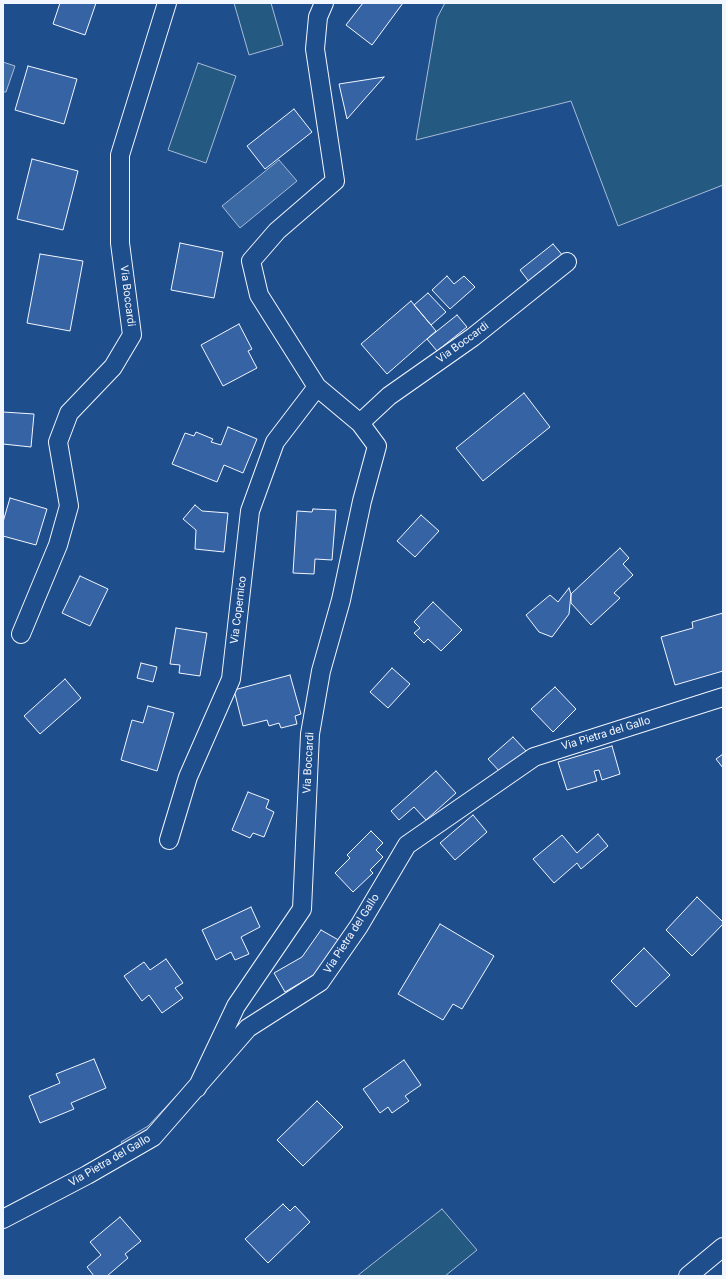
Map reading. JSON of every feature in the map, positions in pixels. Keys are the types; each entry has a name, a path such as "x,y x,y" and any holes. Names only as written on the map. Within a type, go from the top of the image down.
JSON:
{"street":[{"name":"Via Boccardi","path":"21,634 58,545 69,506 58,442 69,413 113,367 132,334 120,243 120,155 167,3"},
{"name":"Via Boccardi","path":"197,1088 236,1006 302,909 310,734 321,671 341,600 362,501 377,446 360,423 317,387 259,295 251,261 277,231 335,181 315,49 318,17 324,3"},
{"name":"Via Boccardi","path":"360,423 388,396 473,337 567,262"},
{"name":"Via Copernico","path":"168,840 188,777 231,679 250,511 274,442 317,387"},
{"name":"Via Pietra del Gallo","path":"3,1219 87,1175 153,1136 197,1088 248,1028 320,982 360,926 407,845 534,757 723,698"},
{"path":"688,1276 723,1247"}],"shaded area":[{"path":"234,3 271,3 283,45 249,55"},
{"path":"445,3 723,3 723,185 618,226 571,101 416,140 437,18"},
{"path":"3,62 15,66 6,92 3,92"},
{"path":"198,63 236,76 206,163 168,150"},
{"path":"279,160 297,181 240,228 222,206"},
{"path":"180,1092 152,1131 124,1146 121,1142 148,1126"},
{"path":"442,1209 477,1250 445,1276 357,1276"}],"building":[{"path":"60,3 96,3 85,35 53,24"},
{"path":"363,3 403,3 372,45 346,25"},
{"path":"28,66 77,79 64,124 15,110"},
{"path":"384,77 347,119 339,84"},
{"path":"294,109 312,132 265,169 247,146"},
{"path":"32,159 78,171 63,230 17,219"},
{"path":"180,243 223,252 214,298 171,290"},
{"path":"553,244 564,257 530,283 520,270"},
{"path":"40,254 83,261 70,331 27,323"},
{"path":"447,276 454,284 464,276 475,287 450,309 432,290"},
{"path":"428,293 446,312 431,325 414,305"},
{"path":"411,301 436,331 387,374 361,344"},
{"path":"457,315 467,327 437,351 427,339"},
{"path":"239,324 252,349 248,351 257,368 223,386 201,345"},
{"path":"524,393 550,427 483,481 456,448"},
{"path":"3,412 34,414 31,447 3,444"},
{"path":"228,427 257,439 243,473 224,465 217,482 172,464 185,433 194,436 196,432 213,439 211,442 221,445"},
{"path":"10,498 47,509 36,545 3,536 3,522"},
{"path":"195,505 202,511 228,513 224,552 195,549 196,530 183,519"},
{"path":"313,509 336,510 332,560 315,559 314,574 293,573 297,511 312,512"},
{"path":"421,515 439,531 415,557 397,541"},
{"path":"620,548 629,558 623,564 633,575 614,593 620,598 591,625 571,603 571,594"},
{"path":"80,576 108,589 90,626 62,613"},
{"path":"569,588 571,594 569,614 552,637 539,632 526,615 550,595 558,602"},
{"path":"433,602 462,630 441,651 428,639 424,643 414,633 420,628 414,622"},
{"path":"723,613 723,671 675,685 661,637 693,628 692,622"},
{"path":"176,628 207,633 200,676 179,673 180,665 170,664"},
{"path":"141,663 157,667 153,682 137,678"},
{"path":"392,668 410,684 388,708 370,692"},
{"path":"290,675 301,714 295,716 297,724 281,728 279,723 269,726 267,720 243,726 234,690"},
{"path":"65,679 81,698 40,734 24,716"},
{"path":"555,687 576,709 553,732 531,709"},
{"path":"148,706 174,713 157,771 121,760 132,720 143,723"},
{"path":"513,737 526,751 502,774 488,759"},
{"path":"612,746 620,774 602,780 599,770 594,771 597,781 567,790 558,762"},
{"path":"723,754 723,768 716,759"},
{"path":"436,771 456,793 426,820 414,807 399,820 391,811"},
{"path":"248,792 269,800 266,808 274,812 264,837 253,833 250,838 232,830"},
{"path":"473,815 487,832 455,860 440,843"},
{"path":"371,831 383,843 376,850 383,857 370,870 373,873 353,892 335,873 350,858 347,855"},
{"path":"598,834 608,846 581,869 577,863 554,883 533,859 562,835 577,853"},
{"path":"697,897 723,922 723,924 692,956 666,930"},
{"path":"251,907 260,927 241,937 249,954 235,960 231,952 216,960 202,930"},
{"path":"440,924 494,956 462,1009 453,1004 443,1020 398,994"},
{"path":"321,930 342,942 319,972 285,992 274,973 302,957"},
{"path":"644,948 670,975 636,1007 611,981"},
{"path":"166,959 183,983 175,988 183,998 162,1013 149,995 142,1001 124,976 144,962 150,970"},
{"path":"94,1059 106,1088 71,1103 74,1109 40,1123 29,1096 60,1083 56,1074"},
{"path":"404,1060 421,1085 405,1096 409,1101 392,1113 388,1107 380,1113 363,1089"},
{"path":"317,1101 343,1127 303,1166 277,1140"},
{"path":"283,1204 290,1211 295,1206 310,1222 268,1263 245,1239"},
{"path":"120,1217 141,1241 125,1254 128,1258 107,1276 94,1276 87,1267 101,1255 90,1242"}]}
